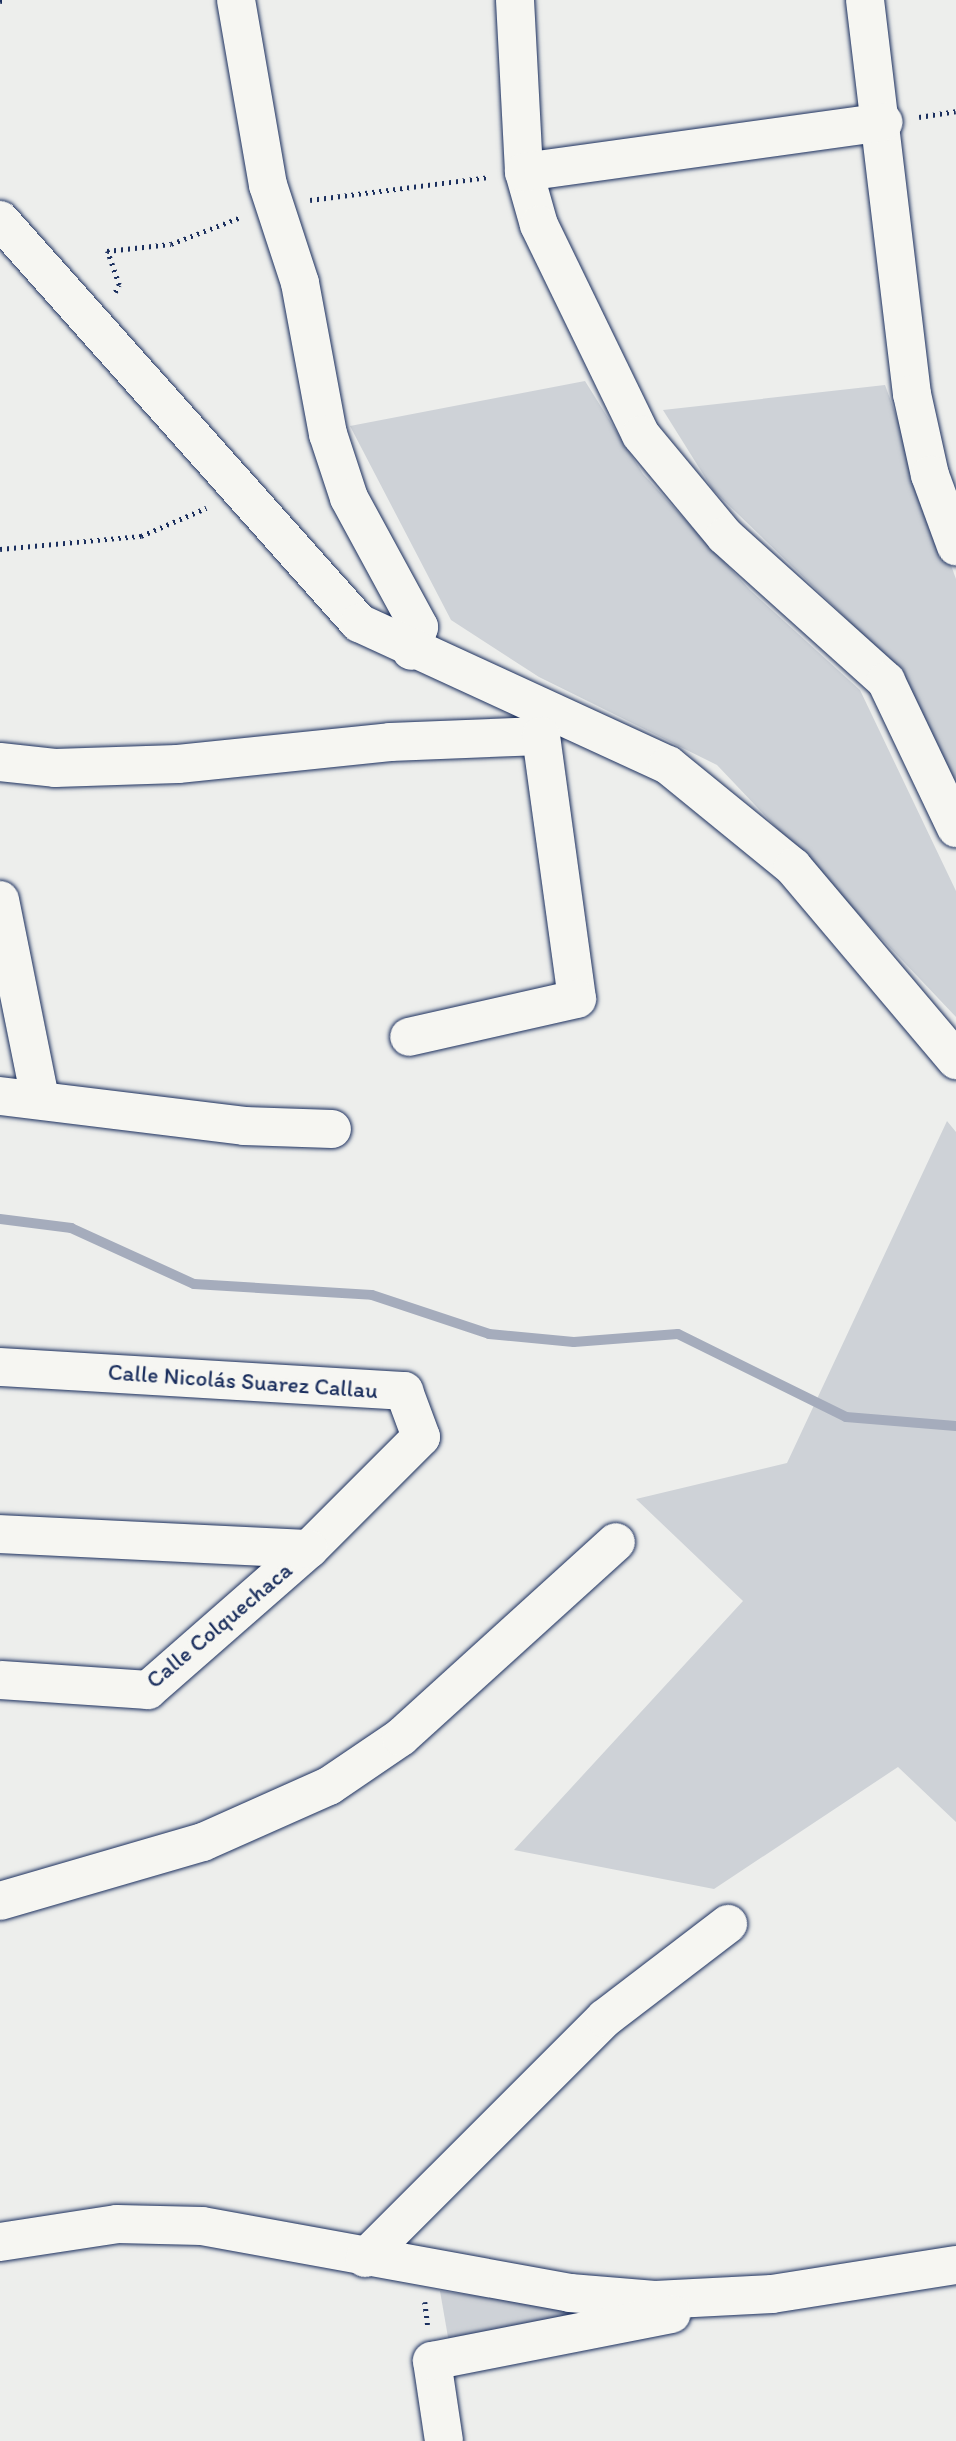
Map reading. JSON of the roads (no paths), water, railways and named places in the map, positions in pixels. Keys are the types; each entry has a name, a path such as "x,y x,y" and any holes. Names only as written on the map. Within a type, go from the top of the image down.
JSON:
{"street":[{"path":"236,0 268,185 300,284 328,434 349,498 419,627 411,650"},
{"path":"516,0 524,172 539,225 642,435 725,536 886,681 956,828"},
{"path":"864,0 884,122 912,394 930,475 956,547"},
{"path":"524,172 884,122"},
{"path":"0,220 359,623 411,650 668,765 727,809 793,867 956,1060"},
{"path":"469,674 470,739"},
{"path":"0,762 55,768 178,764 470,739 541,736 577,999 409,1037"},
{"path":"0,900 40,1098"},
{"path":"0,1096 40,1098 244,1126 332,1129"},
{"name":"Calle Nicolás Suarez Callau","path":"0,1367 404,1391 421,1437 309,1549"},
{"path":"0,1534 309,1549"},
{"path":"0,1901 203,1842 330,1786 401,1737 617,1542"},
{"name":"Calle Colquechaca","path":"0,1680 148,1690 309,1549"},
{"path":"365,2258 605,2018 728,1924"},
{"path":"0,2242 117,2224 202,2226 421,2268 619,2297 772,2294"},
{"path":"444,2441 432,2361 772,2294 956,2266"}],"waterway":[{"path":"0,1219 71,1228 194,1284 372,1295 489,1334 574,1342 678,1334 846,1417 956,1426"}]}
